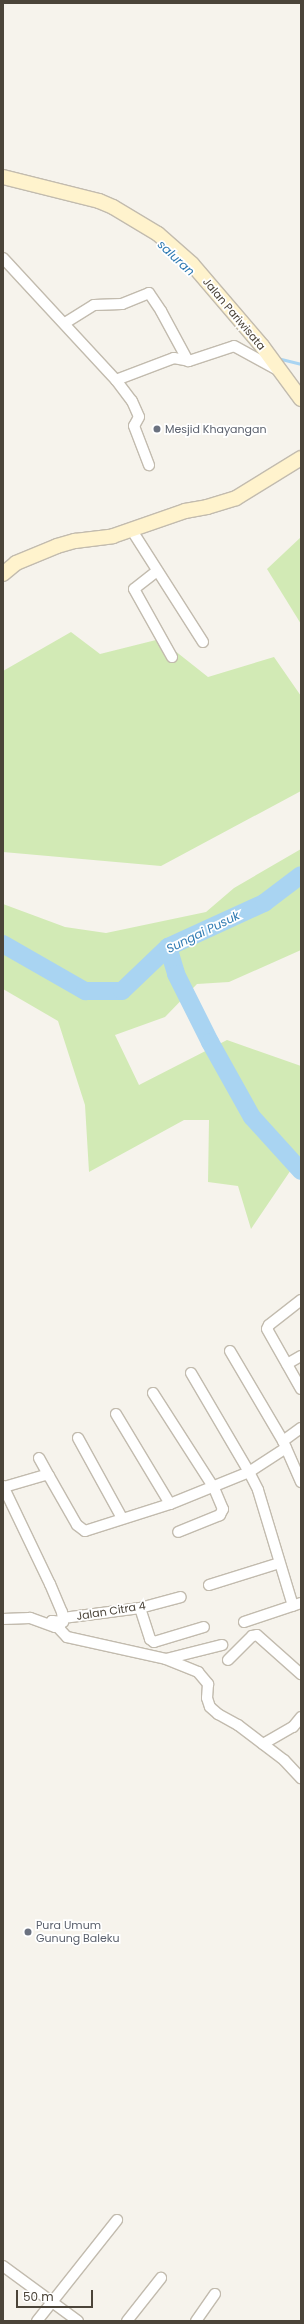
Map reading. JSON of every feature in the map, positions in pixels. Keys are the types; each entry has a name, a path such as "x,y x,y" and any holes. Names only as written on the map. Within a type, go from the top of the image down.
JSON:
{"street":[{"name":"Jalan Pariwisata","path":"3,177 99,201 146,225 170,243 192,264 269,355 301,400"},
{"path":"3,258 65,323 116,380 138,411 139,419 134,426 149,465"},
{"path":"65,323 94,305 122,304 149,293 161,311 188,361"},
{"path":"116,380 174,358 188,361 236,347 281,372"},
{"path":"3,574 16,563 57,546 75,541 113,536 185,511 207,507 236,498 301,458"},
{"path":"130,529 203,642"},
{"path":"157,571 134,589 172,657"},
{"path":"301,1300 268,1327 268,1332 301,1389"},
{"path":"230,1351 285,1444 301,1479"},
{"path":"287,1364 301,1356"},
{"path":"191,1373 258,1490 279,1563 297,1605 244,1622"},
{"path":"153,1393 214,1488 223,1509 222,1514 178,1532"},
{"path":"116,1414 170,1504"},
{"path":"39,1458 80,1529 92,1529 122,1518 170,1504 214,1488 249,1472 285,1444 301,1428"},
{"path":"78,1438 122,1518"},
{"path":"49,1476 45,1475 3,1487 50,1584 63,1618"},
{"path":"210,1585 279,1563"},
{"name":"Jalan Citra 4","path":"50,1623 63,1622 63,1618 140,1608 181,1597"},
{"path":"140,1608 150,1639 154,1642 204,1627"},
{"path":"3,1619 30,1618 50,1623 67,1637 166,1659 201,1674 208,1684 207,1698 210,1707 284,1760 301,1778"},
{"path":"228,1660 252,1636 256,1635 301,1674"},
{"path":"166,1659 222,1645"},
{"path":"263,1744 293,1727 301,1717"},
{"path":"37,2321 117,2220"},
{"path":"3,2266 78,2321"},
{"path":"127,2321 161,2278"},
{"path":"196,2321 215,2294"}],"green space":[{"path":"301,537 301,624 267,569"},
{"path":"71,632 100,654 160,639 208,677 274,657 301,696 301,791 161,866 3,852 3,671"},
{"path":"301,849 301,950 229,982 197,984 165,1017 115,1035 139,1085 227,1040 301,1066 301,1155 251,1229 238,1186 208,1182 209,1120 184,1120 89,1172 85,1105 58,1021 3,989 3,904 65,927 106,933 206,912 234,888"}],"waterway":[{"name":"saluran","path":"277,358 301,364"},
{"name":"Sungai Pusuk","path":"3,944 85,991 122,991 168,947 264,903 301,875"},
{"path":"168,947 176,974 210,1042 252,1117 301,1171"}],"place":[{"name":"Mesjid Khayangan","path":"157,429"},
{"name":"Pura Umum Gunung Baleku","path":"28,1932"}]}
